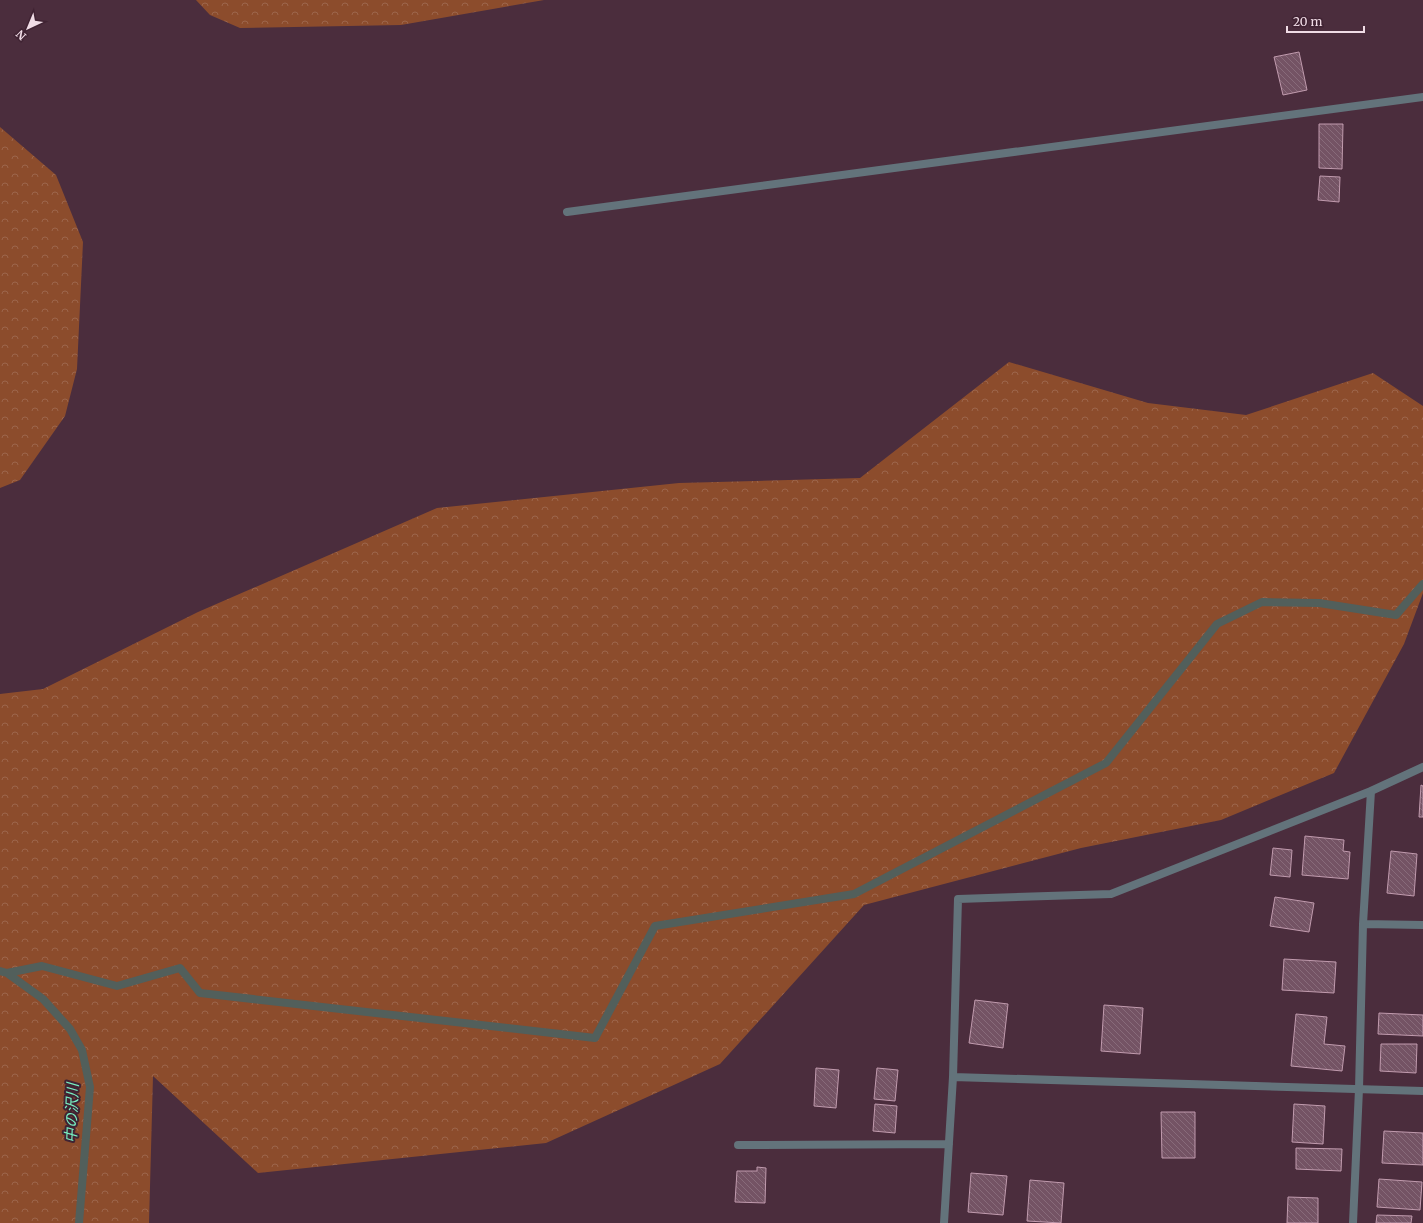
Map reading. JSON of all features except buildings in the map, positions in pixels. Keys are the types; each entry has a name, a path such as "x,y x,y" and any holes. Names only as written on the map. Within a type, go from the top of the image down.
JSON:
{"street":[{"path":"567,212 1423,97"},
{"path":"944,1223 953,1077 958,899 1111,894 1371,791 1423,767"},
{"path":"1353,1223 1359,1089 1363,924 1371,791"},
{"path":"1363,924 1423,925"},
{"path":"953,1077 1423,1091"},
{"path":"738,1145 949,1144"}],"green space":[{"path":"196,0 544,0 401,25 240,28 210,15"},
{"path":"0,127 56,175 83,242 77,369 65,416 20,480 0,488"},
{"path":"1009,362 1148,403 1246,415 1373,373 1423,406 1423,593 1404,644 1334,773 1221,820 1081,848 864,905 720,1064 546,1143 258,1173 153,1076 149,1223 0,1223 0,694 43,689 198,612 437,508 679,483 860,478"}],"waterway":[{"path":"7,973 42,966 117,986 180,968 200,993 595,1038 655,926 854,894 1106,763 1217,624 1262,602 1319,603 1396,615 1423,584"},
{"name":"中の沢川","path":"0,971 7,973 43,999 70,1029 82,1050 90,1087 79,1223"}]}
